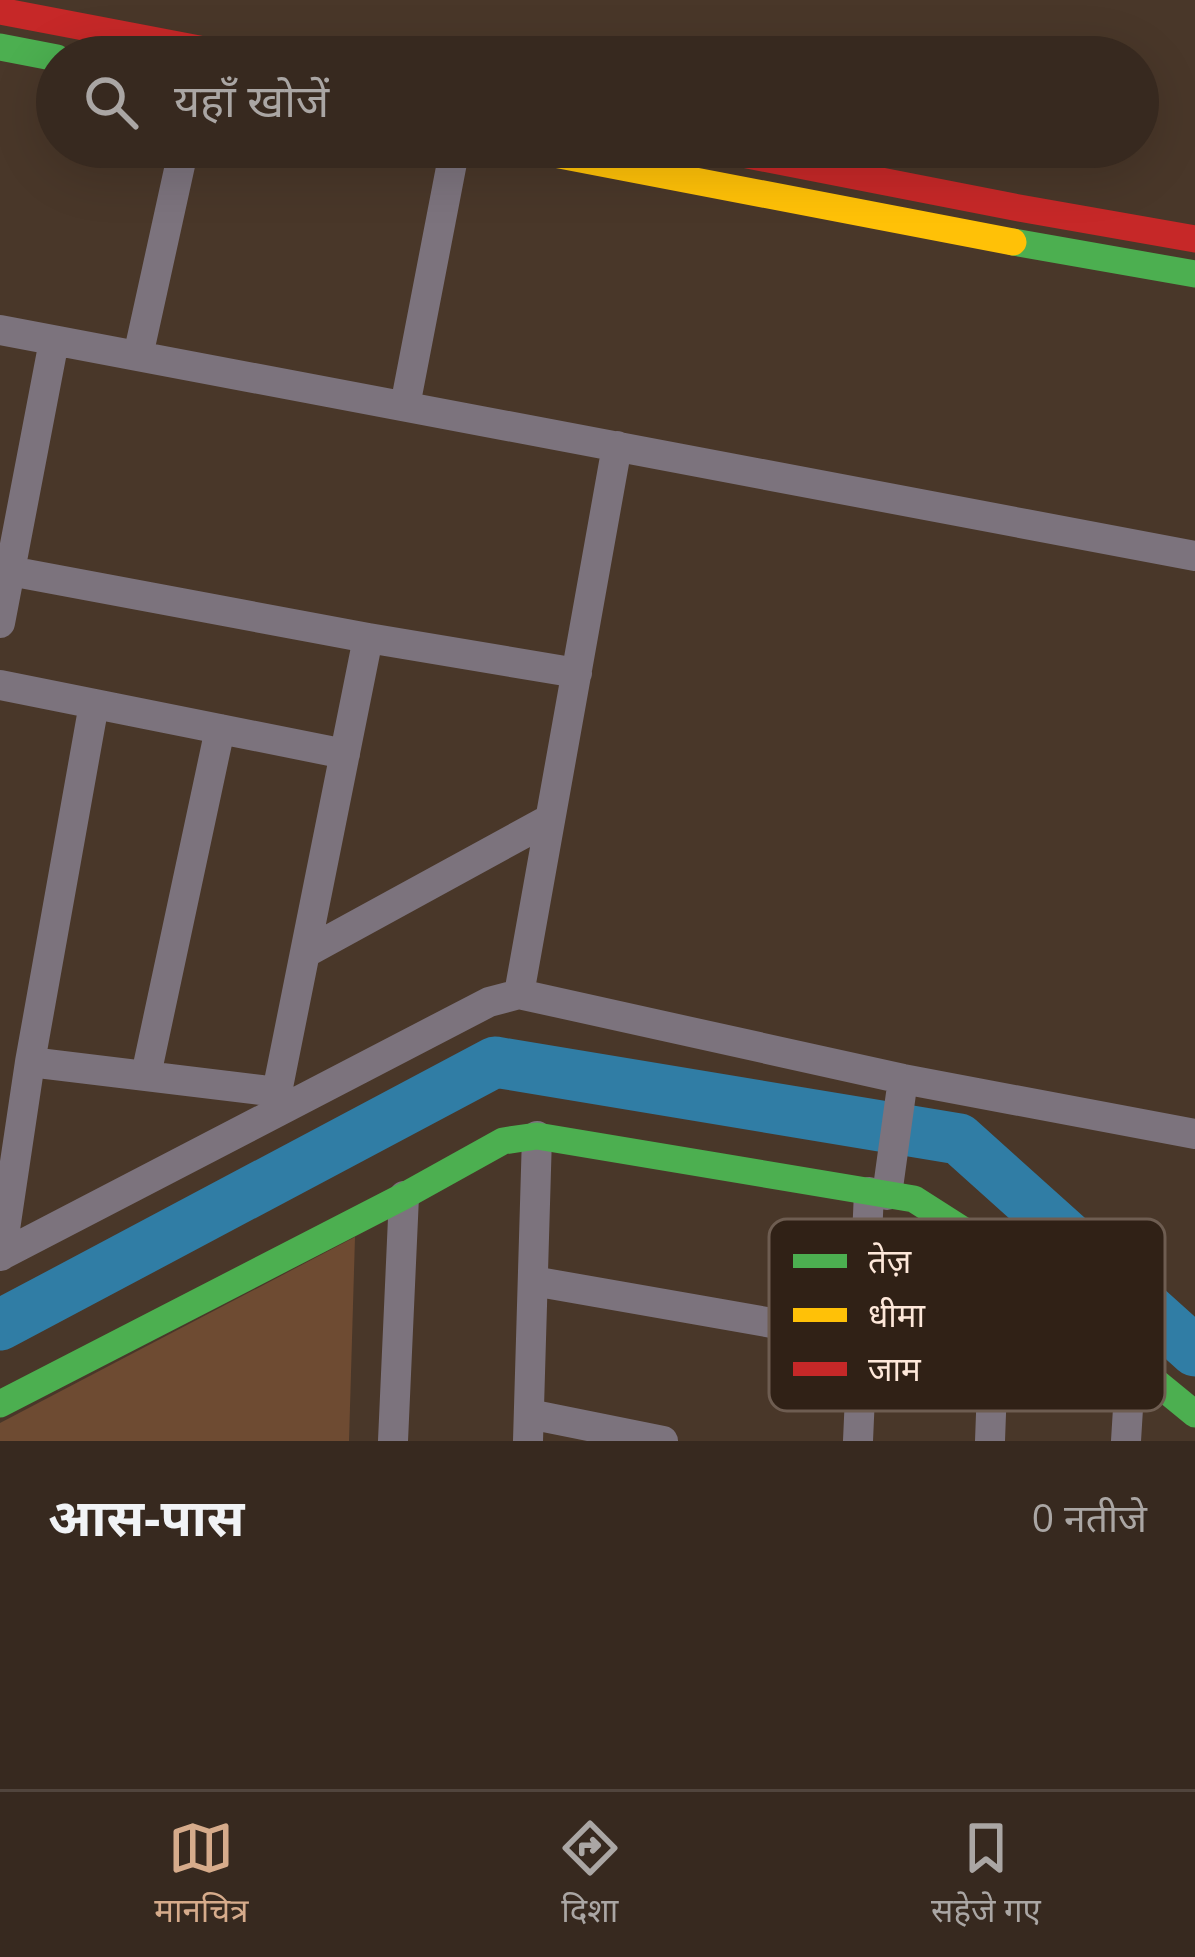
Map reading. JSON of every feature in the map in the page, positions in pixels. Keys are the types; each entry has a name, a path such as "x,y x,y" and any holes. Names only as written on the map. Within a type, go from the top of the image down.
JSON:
{"street":[{"path":"0,11 119,36"},
{"path":"0,47 36,54"},
{"path":"138,356 179,168"},
{"path":"405,406 451,168"},
{"path":"627,168 1195,274"},
{"path":"814,168 1195,239"},
{"path":"0,330 1195,556"},
{"path":"0,623 54,341"},
{"path":"519,994 617,446"},
{"path":"10,571 577,674"},
{"path":"275,1102 368,638"},
{"path":"0,685 345,754"},
{"path":"1,1256 94,704"},
{"path":"146,1075 220,729"},
{"path":"305,953 550,820"},
{"path":"1,1256 275,1102 489,1002 519,994 902,1087 1195,1135"},
{"path":"31,1062 146,1075 275,1102"},
{"path":"878,1219 902,1087"},
{"path":"537,1136 528,1427 663,1441"},
{"path":"0,1404 503,1141 537,1136 882,1186 945,1219"},
{"path":"394,1441 404,1196"},
{"path":"533,1281 769,1322"},
{"path":"1165,1389 1195,1414"},
{"path":"858,1441 859,1411"},
{"path":"990,1441 991,1411"},
{"path":"1126,1441 1128,1411"}],"shaded area":[{"path":"355,1237 349,1441 0,1441 0,1423"}],"waterway":[{"path":"0,1325 495,1062 959,1139 1048,1219"},
{"path":"1165,1324 1195,1351"}],"traffic: fast":[{"path":"0,47 36,54"},
{"path":"1013,242 1195,274"},
{"path":"0,1404 503,1141 537,1136 914,1199 945,1219"},
{"path":"1165,1389 1195,1414"}],"traffic: slow":[{"path":"627,168 1013,242"}],"traffic: jam":[{"path":"0,11 131,36"},
{"path":"814,168 1195,239"}]}
